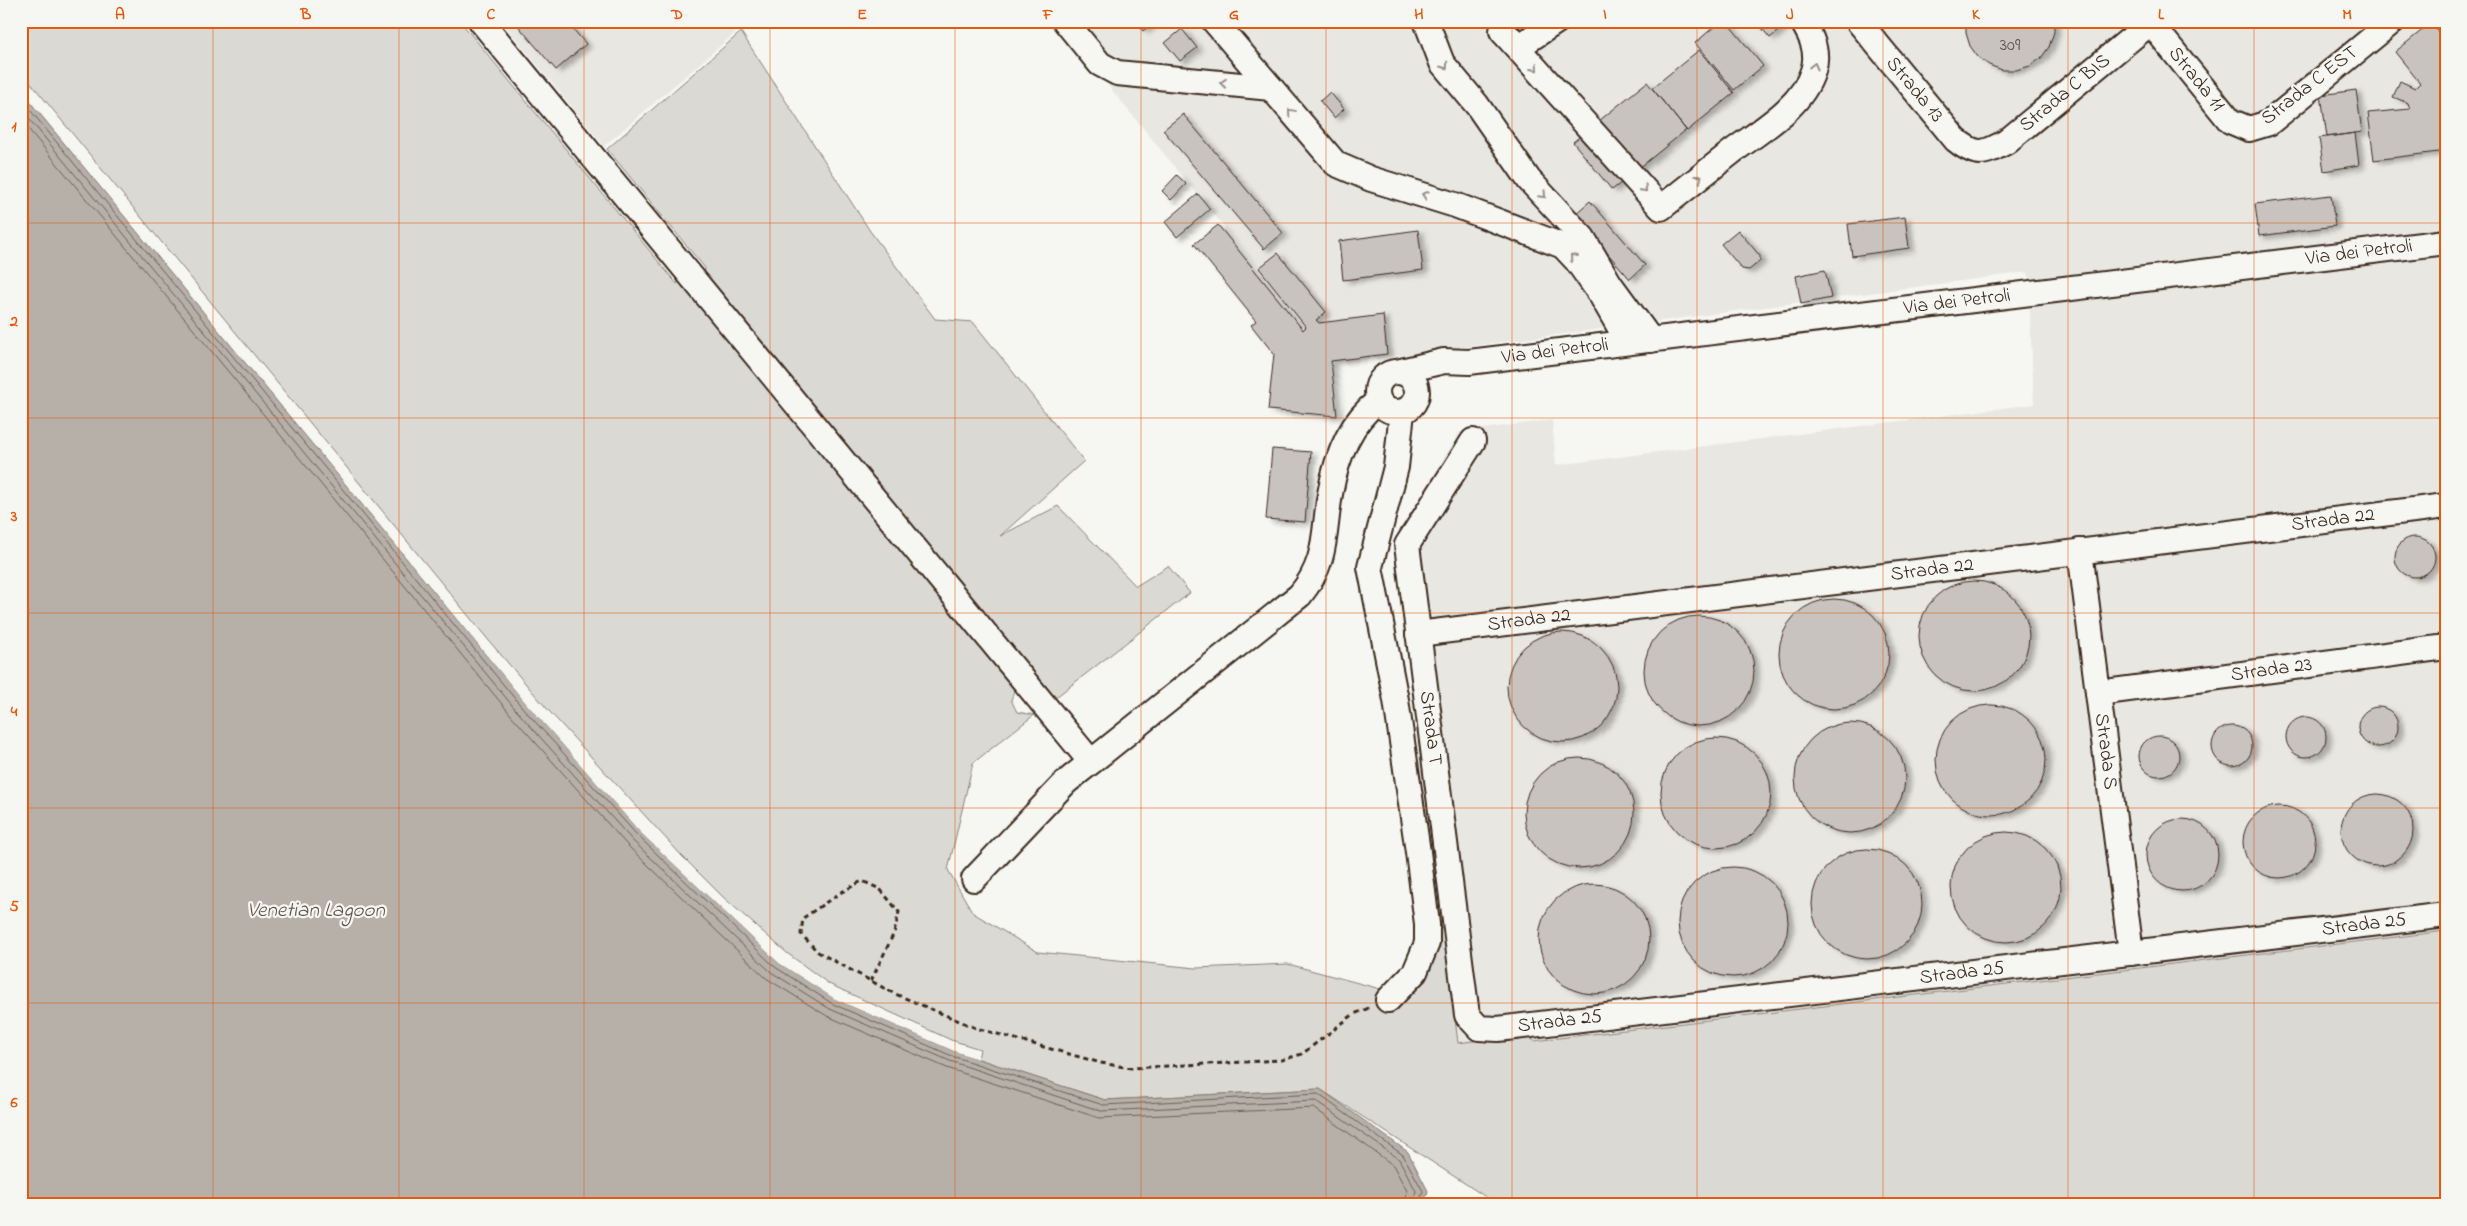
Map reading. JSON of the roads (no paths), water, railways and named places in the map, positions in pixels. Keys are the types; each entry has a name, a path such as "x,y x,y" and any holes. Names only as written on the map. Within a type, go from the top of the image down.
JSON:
{"street":[{"path":"481,21 1091,762"},
{"path":"1065,21 1100,64 1117,73 1271,88"},
{"path":"1214,21 1328,156 1345,169 1455,205 1563,246 1577,261 1601,295 1639,341"},
{"path":"1426,21 1442,63 1477,105 1529,180 1583,238 1610,284 1639,341"},
{"path":"1498,26 1518,44 1524,43 1557,21"},
{"path":"1498,26 1661,208 1777,117 1807,84 1816,58 1814,45 1802,21"},
{"name":"Strada 13","path":"1858,21 1956,140 1976,152"},
{"name":"Strada C EST","path":"2249,129 2269,122 2393,21"},
{"name":"Strada C BIS","path":"1976,152 1986,153 2006,142 2150,22"},
{"name":"Strada 11","path":"2150,22 2230,121 2249,129"},
{"name":"Via dei Petroli","path":"1398,372 1444,361 1469,362 2446,242"},
{"name":"Via dei Petroli","path":"1409,406 1444,376 1469,362"},
{"path":"1388,1000 1415,972 1427,943 1425,906 1396,700 1370,567 1396,467 1409,406 1417,387 1414,381 1404,373 1398,372 1385,376 1380,381 1376,394 1378,401 1388,411 1409,406"},
{"path":"974,879 1066,782 1293,603 1307,587 1314,578 1323,555 1330,495 1345,442 1362,415 1378,401"},
{"name":"Strada T","path":"1473,441 1407,545 1467,1015 1478,1028"},
{"name":"Strada 22","path":"1418,634 2446,506"},
{"name":"Strada S","path":"2080,551 2131,952"},
{"name":"Strada 23","path":"2098,693 2446,649"},
{"name":"Strada 25","path":"1478,1028 1487,1030 1508,1028 2446,915"}],"water":[{"name":"Venetian Lagoon","path":"21,91 525,702 640,832 779,963 835,999 954,1051 1105,1100 1320,1089 1408,1152 1428,1191 1423,1205 21,1205"}]}
